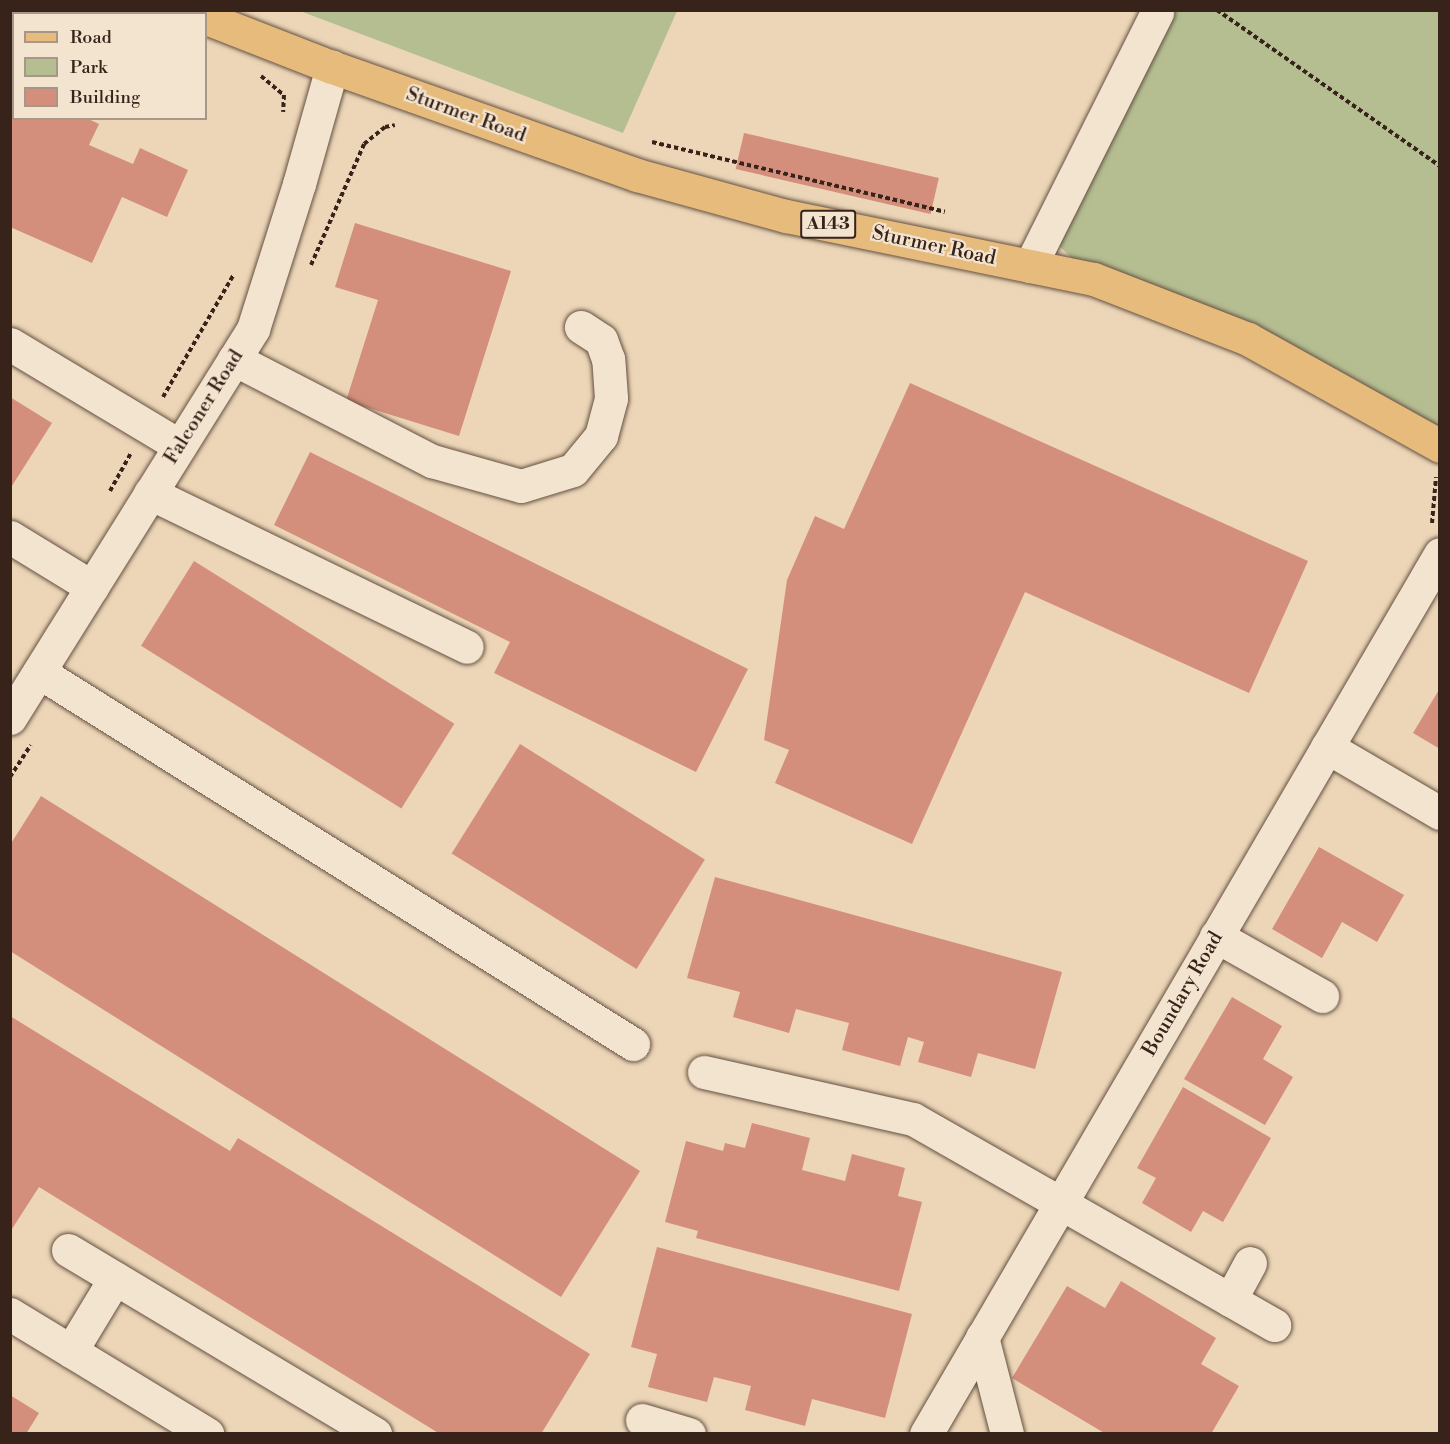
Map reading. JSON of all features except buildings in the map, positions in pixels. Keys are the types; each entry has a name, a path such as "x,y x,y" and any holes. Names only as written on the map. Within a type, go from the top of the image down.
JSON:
{"main road":[{"name":"Sturmer Road","path":"207,18 332,67 638,176 786,216 1094,279 1248,339 1434,459"}],"street":[{"path":"1030,266 1157,12"},
{"name":"Falconer Road","path":"23,728 39,672 253,329 299,184 332,67"},
{"path":"234,359 432,461 521,486 573,470 601,436 611,398 608,359 602,340 581,327"},
{"path":"10,344 180,446"},
{"path":"150,493 467,647"},
{"path":"10,537 92,587"},
{"name":"Boundary Road","path":"926,1434 1327,747 1433,544"},
{"path":"39,672 633,1044"},
{"path":"1327,747 1440,813"},
{"path":"1216,936 1322,996"},
{"path":"704,1072 913,1119 1274,1325"},
{"path":"68,1250 375,1434"},
{"path":"1230,1300 1250,1263"},
{"path":"71,1351 115,1278"},
{"path":"10,1314 194,1430"},
{"path":"982,1336 1007,1434"},
{"path":"642,1420 688,1434"}],"path":[{"path":"1217,10 1440,166"},
{"path":"260,75 284,96 282,118"},
{"path":"308,270 364,144 385,127 405,124"},
{"path":"640,139 948,213"},
{"path":"161,400 237,268"},
{"path":"109,492 132,451"},
{"path":"1433,544 1431,523 1437,478 1434,459"},
{"path":"10,777 23,728"}],"green space":[{"path":"300,11 677,11 623,133"},
{"path":"1153,11 1439,11 1439,446 1094,279 1055,242"}]}
